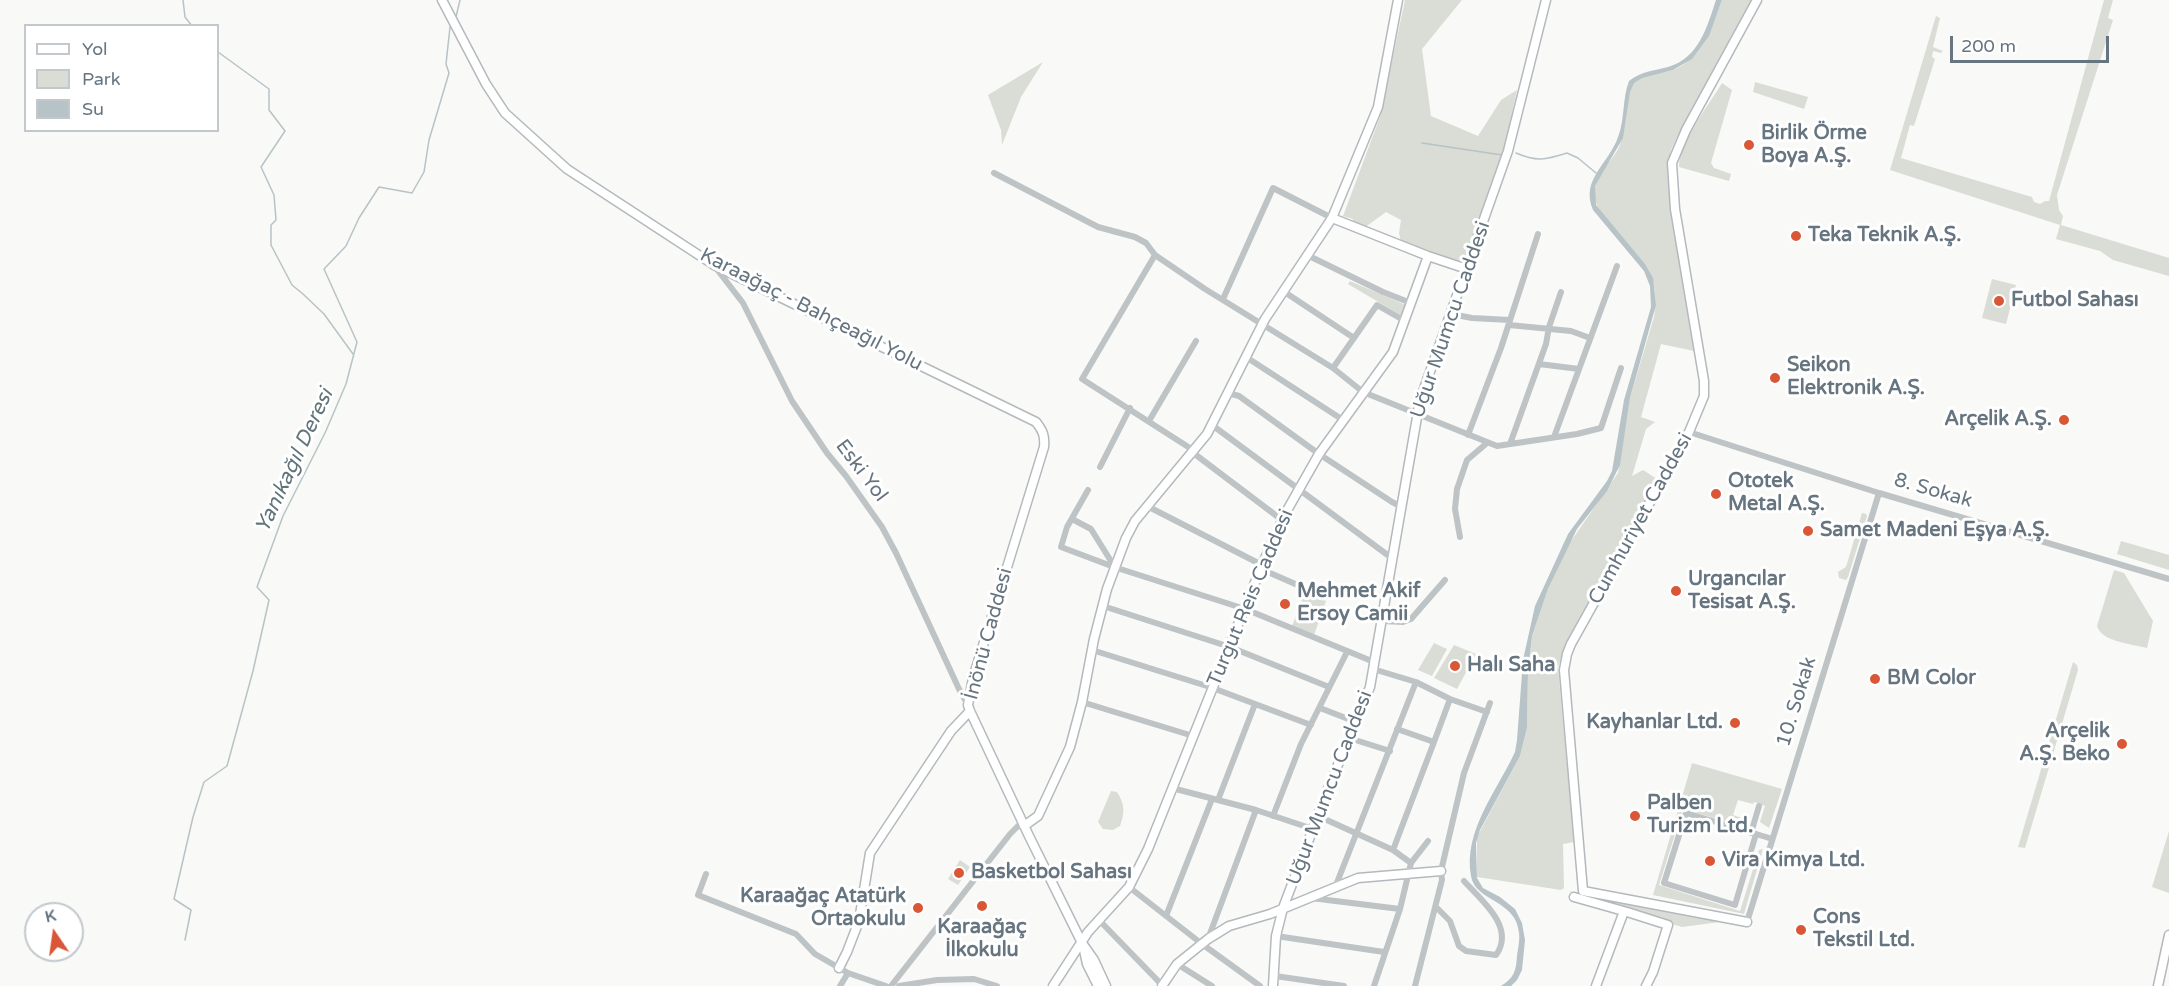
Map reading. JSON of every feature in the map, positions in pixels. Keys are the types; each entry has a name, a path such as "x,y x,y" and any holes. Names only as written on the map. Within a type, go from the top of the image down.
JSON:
{"street":[{"name":"Karaağaç - Bahçeağıl Yolu","path":"442,0 486,84 505,113 567,170 714,265 1036,422 1044,434 1044,447"},
{"path":"891,986 1010,834 1038,816 1070,747 1103,606 1114,567 1126,538 1135,521 1212,425 1263,323 1332,218 1378,107 1398,0"},
{"name":"Uğur Mumcu Caddesi","path":"1273,986 1276,936 1283,908 1370,687 1420,400 1508,151 1546,0"},
{"name":"Cumhuriyet Caddesi","path":"1747,922 1583,891 1565,682 1567,654 1689,432 1702,401 1704,381 1675,209 1672,163 1686,130 1757,0"},
{"path":"994,173 1098,227 1135,237 1146,243 1155,255 1333,368 1363,392 1487,443 1497,446 1601,428 1621,368"},
{"path":"1223,299 1272,188 1332,218 1467,269"},
{"path":"1468,435 1538,234"},
{"path":"1155,255 1082,379 1193,451 1282,520"},
{"path":"1307,255 1411,303"},
{"name":"Turgut Reis Caddesi","path":"1053,986 1088,932 1129,887 1148,849 1282,520 1319,454 1393,352 1428,256"},
{"name":"Eski Yol","path":"714,265 743,303 792,401 882,527 969,708"},
{"path":"1554,437 1617,266"},
{"path":"1283,291 1354,338"},
{"path":"1510,444 1539,364 1561,292"},
{"path":"1333,368 1377,305 1405,321"},
{"path":"1451,314 1549,327 1571,331 1590,338"},
{"path":"1149,421 1196,340"},
{"path":"1246,357 1343,420"},
{"path":"1539,364 1580,369"},
{"path":"1228,393 1239,396 1319,454 1402,507"},
{"path":"1100,467 1130,408"},
{"path":"1212,425 1394,559"},
{"name":"8. Sokak","path":"1689,432 1879,493 2169,579"},
{"path":"1460,537 1455,509 1457,489 1467,460 1487,443"},
{"name":"İnönü Caddesi","path":"1044,447 973,678 969,708 1082,944 1094,960 1106,986"},
{"path":"1088,490 1061,541 1061,547 1114,567 1245,609 1347,652 1374,666 1416,681 1450,699 1487,712"},
{"name":"10. Sokak","path":"1747,922 1879,493"},
{"path":"1147,506 1309,590"},
{"path":"1072,519 1091,529 1114,567"},
{"path":"1382,621 1404,622 1411,619 1445,580"},
{"path":"1103,606 1230,647 1329,687"},
{"path":"1092,650 1213,688 1311,725"},
{"path":"1273,816 1301,744 1347,652"},
{"path":"1336,885 1416,681"},
{"path":"1393,850 1450,699"},
{"path":"1082,702 1193,736"},
{"path":"1414,986 1436,907 1442,880 1441,871 1464,773 1490,703"},
{"path":"1166,916 1256,704"},
{"path":"839,968 848,952 858,921 870,853 951,731 969,708"},
{"path":"1320,708 1356,722"},
{"path":"1397,729 1434,742"},
{"path":"1349,738 1390,751"},
{"path":"1172,788 1256,810 1313,829"},
{"path":"1759,806 1753,834 1735,905 1664,883 1686,813 1753,834 1772,839"},
{"path":"1205,942 1256,810"},
{"path":"1318,816 1393,850 1412,863"},
{"path":"1374,986 1400,909 1412,863 1428,841"},
{"path":"1099,920 1162,986 1177,964 1228,926 1283,908 1336,885 1359,878 1441,871"},
{"path":"706,874 698,895 796,934 815,954 839,968 886,986"},
{"path":"1436,907 1450,921 1459,946 1466,951 1496,955 1501,944 1500,922 1464,881"},
{"path":"1129,887 1166,916 1205,942 1260,986"},
{"path":"1574,897 1668,925 1653,972 1646,986"},
{"path":"1308,898 1400,909"},
{"path":"1596,986 1623,914"},
{"path":"2158,986 2169,935"},
{"path":"1276,936 1384,952"},
{"name":"İnönü Caddesi","path":"1082,944 1087,964 1098,986"},
{"path":"1177,964 1212,986"},
{"path":"840,986 848,973"},
{"path":"1275,976 1344,986"},
{"path":"899,986 937,980 974,979 997,986"}],"green space":[{"path":"1405,0 1462,0 1422,49 1431,116 1478,136 1501,100 1517,90 1503,154 1464,265 1401,242 1399,233 1401,220 1386,212 1364,228 1352,223 1353,219 1343,216 1380,117"},
{"path":"1722,0 1752,0 1676,139 1671,150 1667,171 1674,230 1694,351 1661,344 1641,417 1655,422 1646,429 1632,476 1643,470 1657,479 1566,643 1558,667 1574,842 1563,844 1564,888 1561,890 1477,877 1477,837 1520,756 1527,728 1528,672 1532,636 1548,589 1569,544 1618,473 1630,398 1654,317 1655,296 1651,276 1637,255 1601,212 1595,202 1595,185 1619,147 1628,94 1635,81 1652,74 1670,71 1689,60 1703,42"},
{"path":"2104,0 2113,0 2108,18 2113,20 2057,195 2059,210 2063,216 2061,225 2169,258 2169,276 2113,260 2100,251 2056,239 2060,225 1890,170 1936,16 1940,18 1933,47 1943,51 1941,53 1933,51 1932,57 1935,59 1914,126 1910,125 1901,158 2032,197 2034,202 2040,204 2049,201"},
{"path":"1043,62 1021,97 1002,145 1001,130 988,95"},
{"path":"1755,82 1808,97 1804,109 1753,92"},
{"path":"1722,83 1732,90 1711,163 1714,168 1731,174 1729,181 1679,167 1680,157 1689,135"},
{"name":"Futbol Sahası","path":"1992,279 2016,285 2006,324 1982,318"},
{"path":"1350,281 1406,305 1402,316 1348,284"},
{"path":"1862,513 1867,516 1848,577 1846,580 1839,578 1838,572 1846,567"},
{"path":"2121,541 2169,555 2169,570 2117,554"},
{"path":"2114,570 2124,573 2153,621 2147,648 2111,639 2105,636 2097,626"},
{"path":"1305,592 1326,601 1314,635 1292,626"},
{"name":"Halı Saha","path":"1434,643 1447,649 1432,676 1418,670"},
{"name":"Halı Saha","path":"1454,645 1476,654 1457,689 1434,678"},
{"path":"2073,662 2077,665 2078,670 2025,848 2018,847"},
{"path":"1692,763 1782,789 1769,828 1760,822 1765,806 1754,802 1753,804 1738,800 1733,815 1748,820 1745,827 1683,809 1659,885 1740,911 1759,850 1763,849 1744,914 1653,895"},
{"path":"1111,791 1117,792 1123,809 1120,826 1113,830 1103,829 1098,822"},
{"path":"2169,831 2169,893 2152,887"},
{"name":"Basketbol Sahası","path":"960,860 970,867 958,885 948,879"},
{"path":"1569,891 1720,922 1682,927 1578,897"}],"water":[{"path":"1716,0 1722,0 1709,36 1692,59 1673,70 1642,78 1634,83 1630,92 1623,138 1595,186 1596,205 1645,264 1653,278 1656,305 1630,398 1620,465 1607,491 1577,529 1548,589 1532,636 1528,672 1527,728 1520,756 1480,830 1476,843 1477,878 1483,888 1500,897 1515,909 1522,923 1525,940 1522,970 1517,980 1511,986 1501,986 1512,977 1515,970 1519,933 1511,913 1474,885 1470,859 1472,843 1483,812 1515,752 1523,660 1535,606 1568,534 1612,471 1624,400 1651,307 1650,286 1644,271 1593,210 1590,189 1597,172 1618,137 1629,81 1643,73 1679,63 1687,57 1705,31"}],"waterway":[{"path":"183,0 185,17 190,24"},
{"name":"Yanıkağıl Deresi","path":"456,17 460,0"},
{"name":"Yanıkağıl Deresi","path":"185,940 191,910 174,899 193,817 204,782 227,766 253,671 269,600 257,587 283,516 325,433 346,384 357,342 324,269 346,246 359,218 379,187 412,193 424,172 429,140 449,73 446,64 450,27"},
{"path":"219,53 269,89 269,110 285,131 261,167 274,195 276,220 271,225 271,245 292,285 324,314 353,354"},
{"path":"1422,143 1502,155"},
{"path":"1516,153 1541,159 1567,153 1578,158 1596,173"}],"place":[{"name":"Birlik Örme Boya A.Ş.","path":"1749,145"},
{"name":"Teka Teknik A.Ş.","path":"1796,236"},
{"name":"Futbol Sahası","path":"1999,301"},
{"name":"Seikon Elektronik A.Ş.","path":"1775,378"},
{"name":"Arçelik A.Ş.","path":"2064,420"},
{"name":"Ototek Metal A.Ş.","path":"1716,494"},
{"name":"Samet Madeni Eşya A.Ş.","path":"1808,531"},
{"name":"Urgancılar Tesisat A.Ş.","path":"1676,591"},
{"name":"Mehmet Akif Ersoy Camii","path":"1285,604"},
{"name":"Halı Saha","path":"1455,666"},
{"name":"BM Color","path":"1875,679"},
{"name":"Kayhanlar Ltd.","path":"1735,723"},
{"name":"Arçelik A.Ş. Beko","path":"2122,744"},
{"name":"Palben Turizm Ltd.","path":"1635,816"},
{"name":"Vira Kimya Ltd.","path":"1710,861"},
{"name":"Basketbol Sahası","path":"959,873"},
{"name":"Karaağaç İlkokulu","path":"982,906"},
{"name":"Karaağaç Atatürk Ortaokulu","path":"918,908"},
{"name":"Cons Tekstil Ltd.","path":"1801,930"}]}
